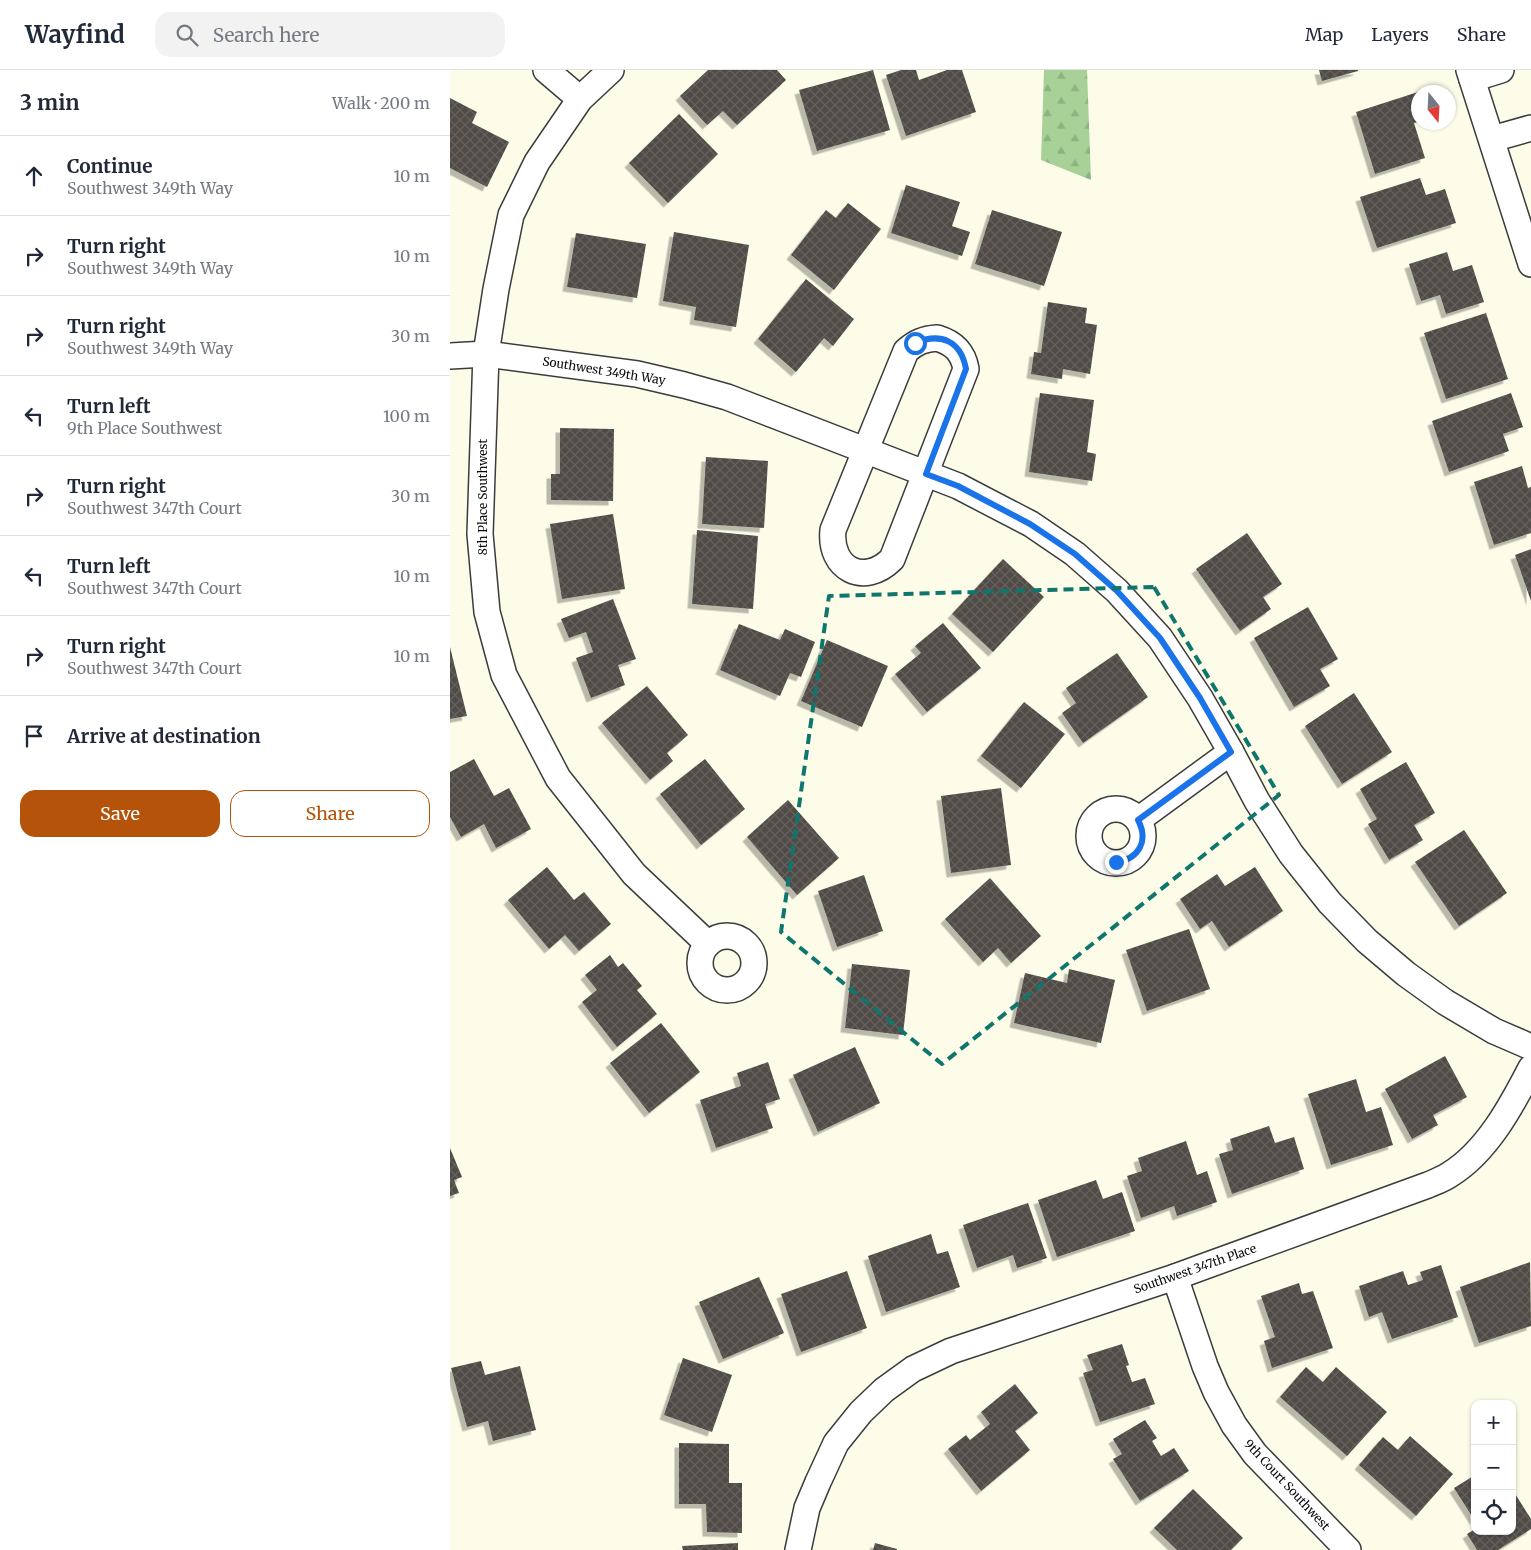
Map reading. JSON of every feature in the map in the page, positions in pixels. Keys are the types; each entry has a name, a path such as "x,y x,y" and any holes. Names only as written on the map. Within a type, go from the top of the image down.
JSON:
{"street":[{"path":"546,70 580,99"},
{"name":"8th Place Southwest","path":"610,70 580,99 537,162 511,215 496,289 486,354 480,534 487,612 504,675 558,778 634,874 708,944"},
{"path":"1501,70 1471,75 1531,264"},
{"path":"1492,139 1531,128"},
{"path":"926,338 948,341 958,348 964,358 966,369 892,560 884,568 873,572 861,572 850,569 834,553 832,541 833,530 866,450 906,351 915,343 926,338"},
{"name":"Southwest 349th Way","path":"450,356 486,354 637,374 727,396 958,486 1030,524 1075,554 1117,591 1160,638 1200,698 1257,801 1291,854 1330,903 1366,942 1445,1002 1494,1031 1531,1047"},
{"path":"1138,820 1231,752"},
{"name":"Southwest 347th Place","path":"798,1550 807,1508 836,1443 861,1412 884,1390 913,1369 950,1351 1175,1277 1428,1185 1451,1174 1493,1134 1510,1109 1531,1068"},
{"name":"9th Court Southwest","path":"1175,1277 1205,1366 1216,1392 1234,1425 1255,1454 1348,1550"}],"highlighted area":[{"path":"1154,587 1279,795 942,1064 781,932 829,596"}],"green space":[{"path":"1044,70 1087,70 1091,180 1041,160"}],"building":[{"path":"708,70 777,70 786,80 737,125 723,111 707,125 680,96"},
{"path":"873,70 890,130 817,151 799,90"},
{"path":"901,70 916,70 919,80 947,70 962,70 976,112 906,136 886,75"},
{"path":"1319,70 1358,70 1358,71 1322,81"},
{"path":"1411,94 1411,130 1416,130 1425,158 1375,174 1356,112"},
{"path":"450,98 477,112 472,123 509,142 487,187 450,168"},
{"path":"679,114 718,154 668,203 629,163"},
{"path":"1420,178 1426,195 1445,189 1456,223 1377,248 1360,197"},
{"path":"906,185 960,202 952,226 970,232 962,256 891,233"},
{"path":"848,203 881,229 834,290 791,255 826,210 836,218"},
{"path":"992,210 1062,232 1044,286 975,264"},
{"path":"674,232 749,245 736,327 694,320 696,307 663,301"},
{"path":"576,233 646,244 637,298 567,287"},
{"path":"1447,252 1453,271 1472,265 1484,302 1446,314 1440,295 1421,301 1409,264"},
{"path":"806,279 854,319 833,346 824,338 796,372 758,339"},
{"path":"1048,302 1087,308 1085,323 1097,325 1090,374 1063,369 1062,379 1031,374 1034,352 1041,353"},
{"path":"1486,313 1508,379 1446,399 1424,333"},
{"path":"1040,393 1094,400 1087,452 1096,454 1092,481 1029,472"},
{"path":"1511,393 1523,427 1503,434 1509,451 1449,472 1432,421"},
{"path":"560,428 614,429 613,501 551,500 551,474 560,474"},
{"path":"706,457 768,461 764,528 702,524"},
{"path":"1522,466 1528,488 1531,487 1531,533 1494,545 1474,482"},
{"path":"613,514 625,589 562,599 550,524"},
{"path":"697,530 758,536 753,609 692,604"},
{"path":"1247,533 1282,584 1263,597 1271,609 1240,631 1196,569"},
{"path":"1531,549 1531,601 1515,555"},
{"path":"1003,559 1044,597 993,652 952,614"},
{"path":"613,599 636,659 618,665 625,685 591,698 576,658 593,652 586,632 569,638 561,619"},
{"path":"1308,607 1338,659 1320,669 1330,686 1294,707 1254,638"},
{"path":"943,623 981,668 927,712 895,674 921,653 915,646"},
{"path":"739,624 780,640 785,629 815,642 801,677 790,673 780,696 720,670"},
{"path":"827,640 888,666 862,727 801,701"},
{"path":"450,647 467,716 450,719"},
{"path":"1117,653 1148,697 1083,743 1062,713 1076,703 1066,688"},
{"path":"647,686 688,735 667,753 673,761 650,780 602,723"},
{"path":"1354,693 1392,752 1342,784 1305,726"},
{"path":"1024,702 1065,734 1021,788 981,756"},
{"path":"474,759 494,796 509,788 531,829 496,848 484,824 461,837 450,817 450,772"},
{"path":"705,759 745,809 701,845 660,794"},
{"path":"1406,762 1435,813 1414,825 1423,840 1389,860 1368,824 1377,819 1360,789"},
{"path":"1001,788 1011,865 951,873 941,796"},
{"path":"788,800 839,858 797,895 747,837"},
{"path":"1464,830 1507,893 1459,926 1415,862"},
{"path":"547,867 574,900 584,892 611,924 579,951 565,935 549,949 508,900"},
{"path":"1255,867 1283,911 1229,947 1212,921 1200,929 1180,899 1217,874 1225,886"},
{"path":"864,875 883,931 837,947 818,891"},
{"path":"990,878 1041,936 1011,963 998,948 983,962 945,919"},
{"path":"1189,929 1210,989 1147,1011 1126,950"},
{"path":"610,955 618,967 623,963 642,986 637,990 657,1014 617,1047 582,1002 597,990 585,975"},
{"path":"852,964 910,970 903,1035 845,1028"},
{"path":"1069,969 1115,980 1101,1043 1014,1023 1025,973 1067,983"},
{"path":"661,1023 700,1072 649,1113 610,1063"},
{"path":"855,1047 880,1103 818,1132 793,1075"},
{"path":"1445,1056 1467,1097 1433,1115 1438,1125 1412,1139 1385,1089"},
{"path":"768,1062 780,1099 765,1104 773,1128 716,1148 700,1100 741,1086 737,1073"},
{"path":"1356,1079 1366,1112 1381,1107 1393,1145 1331,1165 1308,1094"},
{"path":"1269,1126 1275,1143 1294,1137 1304,1169 1232,1194 1219,1154 1233,1150 1230,1139"},
{"path":"1186,1141 1197,1175 1207,1171 1217,1202 1177,1216 1174,1206 1141,1218 1127,1176 1142,1171 1138,1158"},
{"path":"450,1148 462,1177 454,1180 459,1193 450,1196"},
{"path":"1096,1180 1103,1199 1122,1192 1135,1231 1057,1257 1038,1200"},
{"path":"1028,1203 1047,1258 1017,1268 1013,1255 977,1268 963,1225"},
{"path":"931,1234 937,1254 948,1251 960,1287 886,1312 868,1256"},
{"path":"1530,1262 1531,1326 1479,1343 1460,1287"},
{"path":"1441,1265 1458,1317 1392,1339 1382,1312 1369,1317 1359,1286 1403,1271 1408,1285 1423,1280 1420,1272"},
{"path":"847,1271 867,1328 801,1352 781,1294"},
{"path":"759,1277 784,1333 723,1359 699,1302"},
{"path":"1299,1283 1302,1294 1313,1291 1333,1348 1272,1368 1264,1341 1275,1337 1261,1296"},
{"path":"1122,1344 1129,1365 1126,1366 1132,1382 1145,1378 1155,1404 1100,1422 1083,1373 1093,1370 1087,1355"},
{"path":"683,1358 732,1375 712,1432 664,1415"},
{"path":"481,1361 485,1375 520,1366 536,1430 493,1441 488,1421 467,1427 451,1368"},
{"path":"1306,1367 1323,1382 1336,1367 1387,1412 1347,1456 1280,1397"},
{"path":"1015,1384 1038,1413 1015,1431 1030,1450 981,1491 948,1449 966,1435 970,1440 990,1424 981,1412"},
{"path":"1145,1420 1157,1438 1152,1441 1161,1456 1174,1448 1189,1471 1140,1501 1113,1459 1122,1454 1113,1439"},
{"path":"1410,1436 1453,1474 1416,1516 1359,1465 1383,1437 1398,1450"},
{"path":"679,1443 729,1444 729,1483 742,1483 742,1533 707,1532 706,1504 679,1504"},
{"path":"1471,1477 1471,1515 1454,1488"},
{"path":"1193,1489 1243,1538 1231,1550 1177,1550 1154,1528"},
{"path":"1516,1495 1531,1519 1531,1529 1498,1550 1477,1550 1467,1534 1471,1532 1471,1535 1516,1535"},
{"path":"738,1543 738,1550 683,1550 682,1546"},
{"path":"875,1543 897,1549 897,1550 873,1550"}],"route":[{"path":"915,343 926,338 948,341 958,348 964,358 966,369 926,474 958,486 1030,524 1075,554 1117,591 1160,638 1200,698 1231,752 1138,820 1142,827 1142,844 1132,857 1125,861 1116,862"}]}
